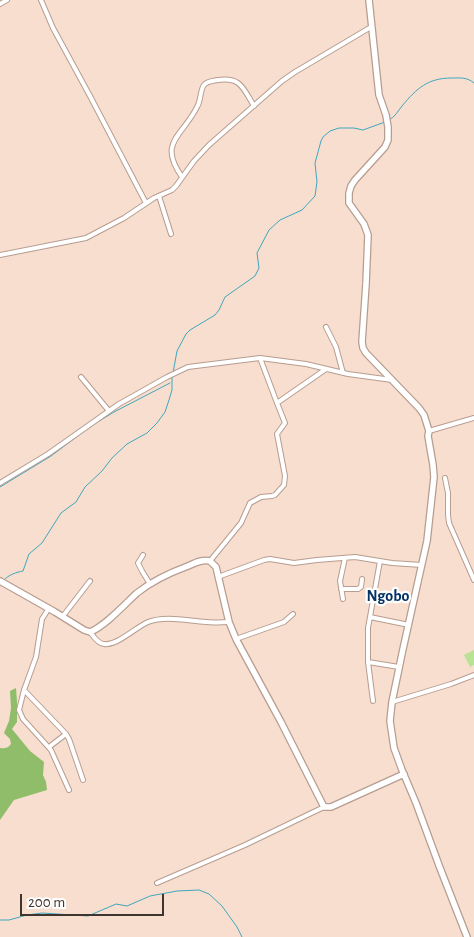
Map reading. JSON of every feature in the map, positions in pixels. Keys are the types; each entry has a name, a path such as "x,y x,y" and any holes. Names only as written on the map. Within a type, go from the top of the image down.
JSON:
{"main road":[{"path":"369,0 380,95 388,127 387,144 355,180 351,186 348,199 353,210 364,224 368,235 363,348 419,408 424,416 429,432 433,465 432,498 427,541 392,702 391,732 394,748 467,937"},
{"path":"0,581 90,632 100,627 150,584 177,570 202,561 210,561 216,567 229,622 236,639 285,729 324,807 331,807 404,774"}],"street":[{"path":"0,4 7,0"},
{"path":"41,0 53,28 146,203"},
{"path":"0,255 86,238 174,189 194,161 209,145 288,76 371,27"},
{"path":"182,177 173,164 173,144 197,108 205,84 223,79 237,81 254,106"},
{"path":"159,196 171,234"},
{"path":"326,327 336,347 344,373"},
{"path":"0,483 48,454 109,411 167,377 188,368 260,358 306,364 344,373 392,380"},
{"path":"210,561 241,524 250,503 260,497 275,495 284,485 285,476 277,434 285,423 260,358"},
{"path":"277,402 326,368"},
{"path":"81,377 109,411"},
{"path":"429,432 474,418"},
{"path":"445,478 448,493 449,523 474,580"},
{"path":"143,555 138,563 150,584"},
{"path":"218,577 270,559 294,563 355,557 422,565"},
{"path":"343,599 340,582 344,558"},
{"path":"373,701 368,662 368,628 380,560"},
{"path":"341,588 358,589 361,587 362,579"},
{"path":"63,616 90,581"},
{"path":"48,608 42,619 36,657 19,710 23,719 49,747 70,790"},
{"path":"236,639 284,622 293,614"},
{"path":"370,617 408,625"},
{"path":"90,632 100,643 105,645 122,639 148,622 161,620 229,622"},
{"path":"368,662 399,667"},
{"path":"392,702 474,675"},
{"path":"24,690 66,734 83,780"},
{"path":"49,747 66,734"},
{"path":"157,883 245,845 324,807"}],"green space":[{"path":"474,650 474,665 470,667 464,655"},
{"path":"16,688 17,722 12,729 30,751 44,762 43,775 47,790 14,800 0,820 0,748 6,748 11,744 10,739 4,733 9,721 11,708 10,691"}],"waterway":[{"path":"389,120 395,116 418,89 430,82 444,78 458,78 474,83"},
{"path":"173,373 177,351 186,334 215,315 225,297 255,276 259,268 257,253 269,230 280,220 302,210 315,196 317,182 315,163 323,137 330,131 339,128 363,130 385,122"},
{"path":"4,580 13,574 23,571 29,554 42,543 61,513 76,502 85,487 102,471 112,458 127,444 147,433 157,423 165,412 169,400 172,390 172,377"},
{"path":"0,487 51,456 91,426 170,383"},
{"path":"0,920 42,913 88,916 116,904 127,906 150,896 177,891 199,890 209,894 222,906 242,937"}],"district":[{"name":"Ngobo","path":"388,596"}]}
